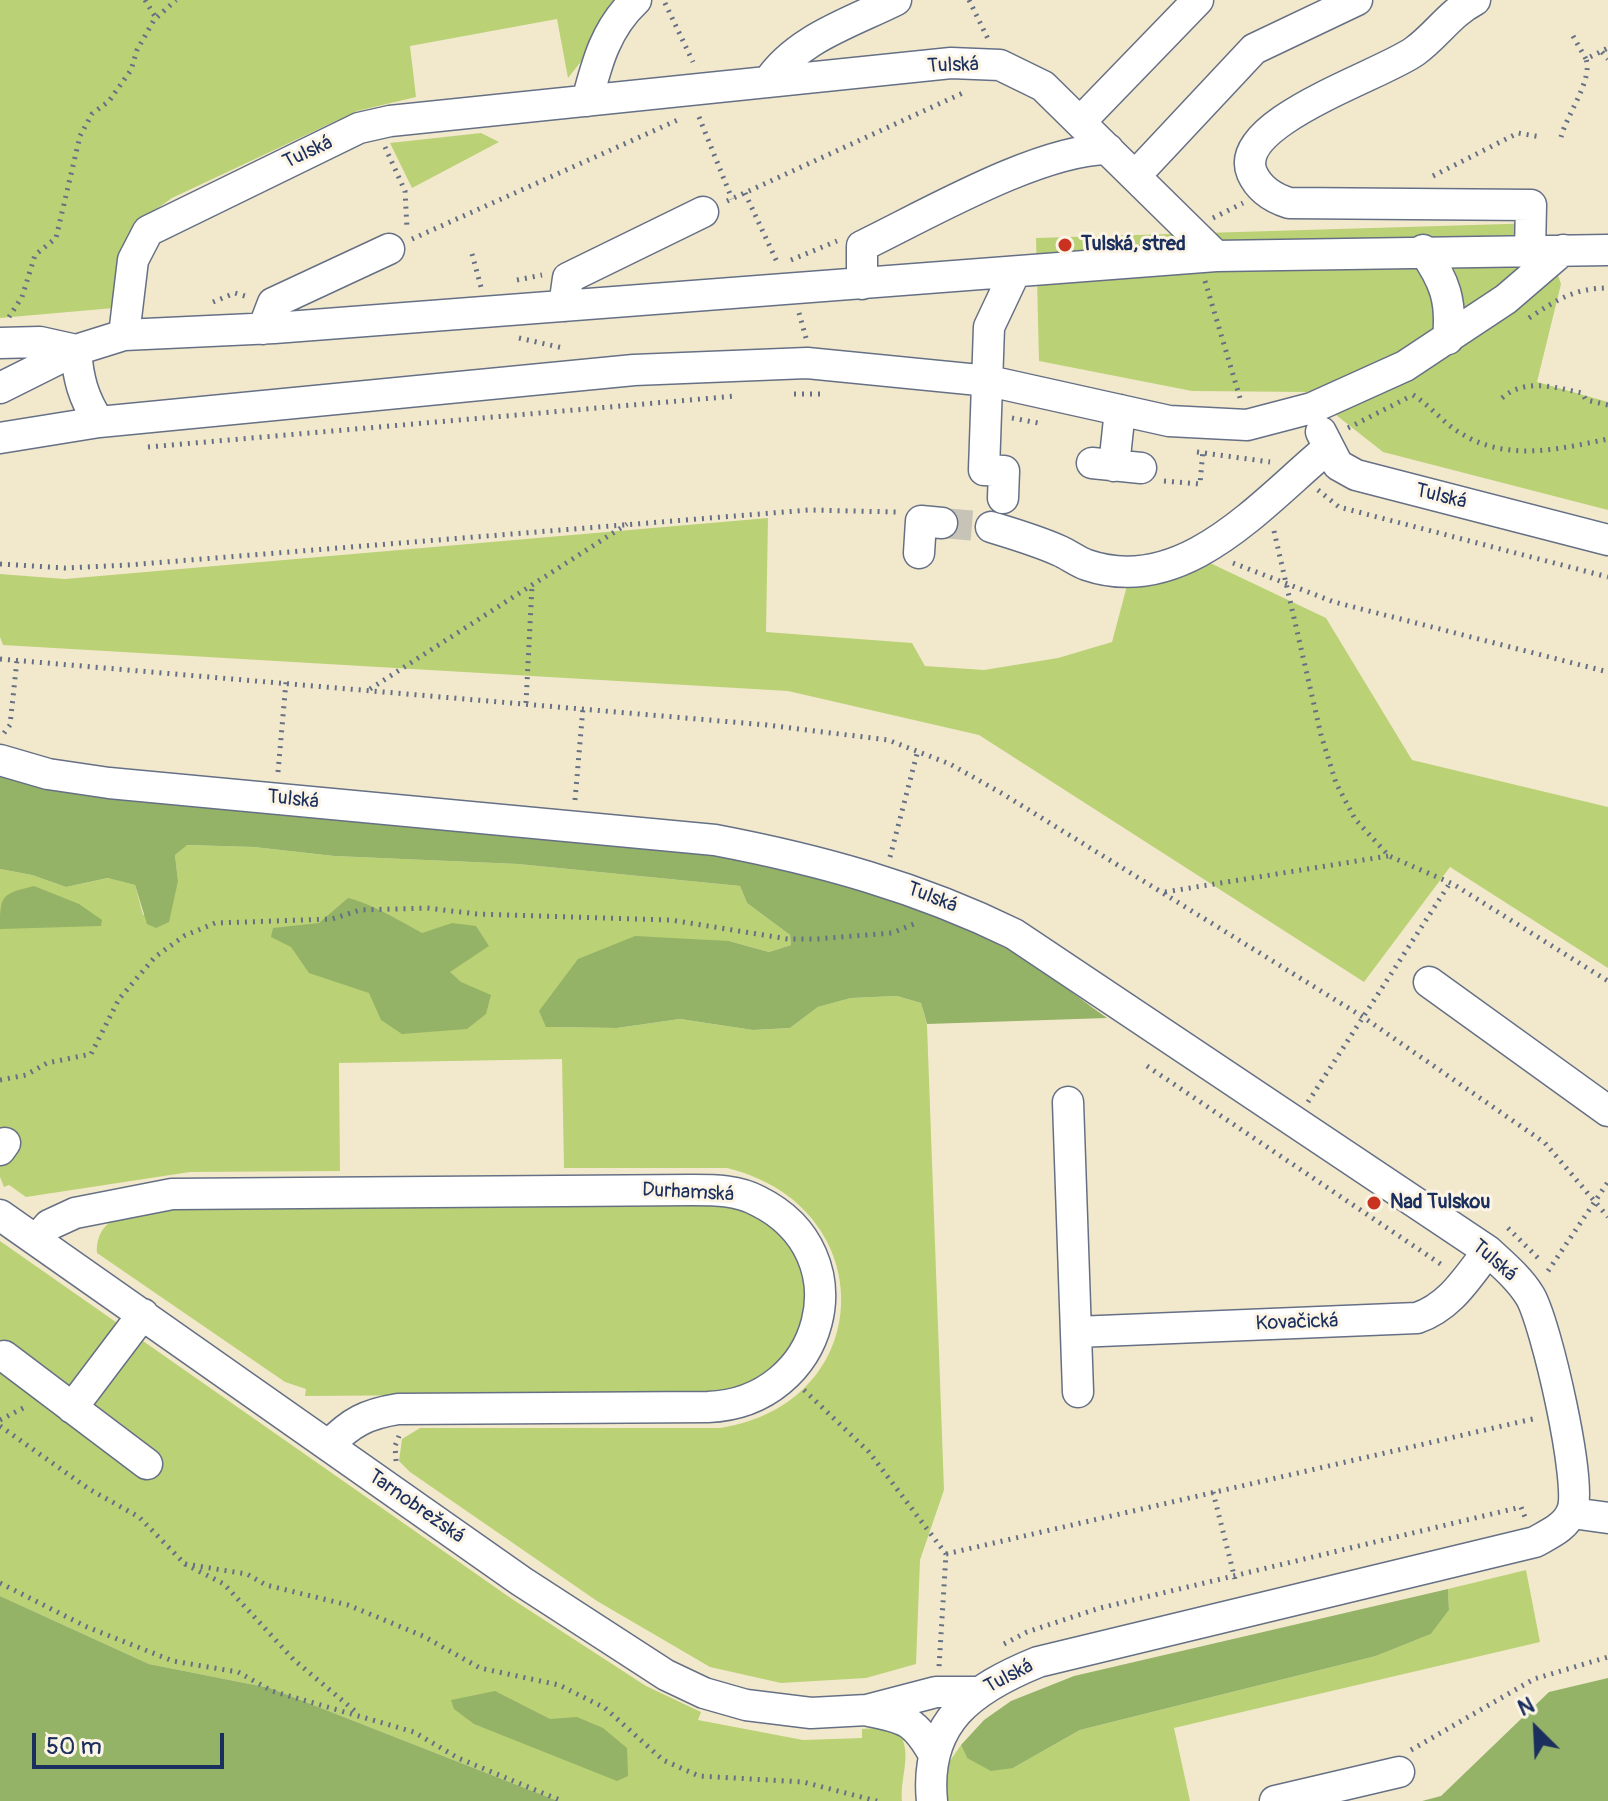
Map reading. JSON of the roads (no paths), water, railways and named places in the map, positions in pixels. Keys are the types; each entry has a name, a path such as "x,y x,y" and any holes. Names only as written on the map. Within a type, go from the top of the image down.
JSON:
{"street":[{"path":"768,82 780,64 796,50 896,0"},
{"path":"1080,122 1198,0"},
{"path":"1135,176 1254,49 1357,0"},
{"path":"1475,0 1457,10 1414,52 1279,122 1259,140 1250,155 1250,171 1259,185 1275,199 1289,203 1537,199 1530,251"},
{"path":"587,101 604,43 650,2"},
{"name":"Tulská","path":"124,335 133,260 148,231 375,124 587,101 706,98 768,82 951,63 1000,65 1043,86 1135,176 1209,264"},
{"path":"862,284 862,246 1037,164 1083,150 1108,149"},
{"path":"564,306 568,278 703,212"},
{"path":"263,329 273,303 389,249"},
{"path":"1423,250 1448,291 1451,311 1448,339"},
{"path":"0,388 76,350 124,335 263,329 490,301 564,306 1015,272 1209,264 1423,250 1608,250"},
{"path":"1,439 99,422 579,376 718,365 807,363 989,381 1120,410 1204,439 1312,408 1394,371 1506,299 1563,250"},
{"path":"1003,498 1004,471 984,470 989,327 996,306 1015,272"},
{"path":"2,336 76,350"},
{"path":"76,350 78,378 87,403 99,422"},
{"name":"Tulská","path":"1312,408 1327,449 1338,465 1356,475 1608,540"},
{"path":"1116,466 1120,410"},
{"path":"991,527 1059,550 1088,565 1145,570 1167,567 1207,549 1327,449"},
{"path":"919,553 932,522"},
{"name":"Tulská","path":"3,762 109,783 715,840 786,853 862,873 958,907 1014,934 1488,1251 1530,1297 1543,1330 1576,1493 1572,1513 1559,1529 1535,1542 1038,1662 994,1680 958,1710 939,1739 930,1772 932,1801"},
{"path":"1429,982 1608,1111"},
{"path":"1068,1102 1078,1392"},
{"name":"Durhamská","path":"36,1240 49,1225 75,1213 172,1194 692,1190 736,1193 756,1199 789,1223 812,1258 820,1298 818,1317 805,1355 779,1384 744,1403 708,1407 398,1409 367,1414 348,1425 329,1445"},
{"name":"Tarnobrežská","path":"0,1215 521,1581 666,1675 704,1693 746,1705 811,1713 867,1710 936,1692 979,1692"},
{"name":"Kovačická","path":"1076,1332 1417,1318 1443,1306 1488,1251"},
{"path":"72,1408 143,1314"},
{"path":"4,1356 147,1464"},
{"path":"1572,1513 1608,1518"},
{"name":"Tarnobrežská","path":"867,1710 902,1717 913,1725 934,1755"},
{"path":"1275,1801 1399,1772"}],"tunnel":[{"path":"942,523 991,527"}],"place":[{"name":"Tulská, stred","path":"1065,245"},
{"name":"Nad Tulskou","path":"1374,1203"}]}
